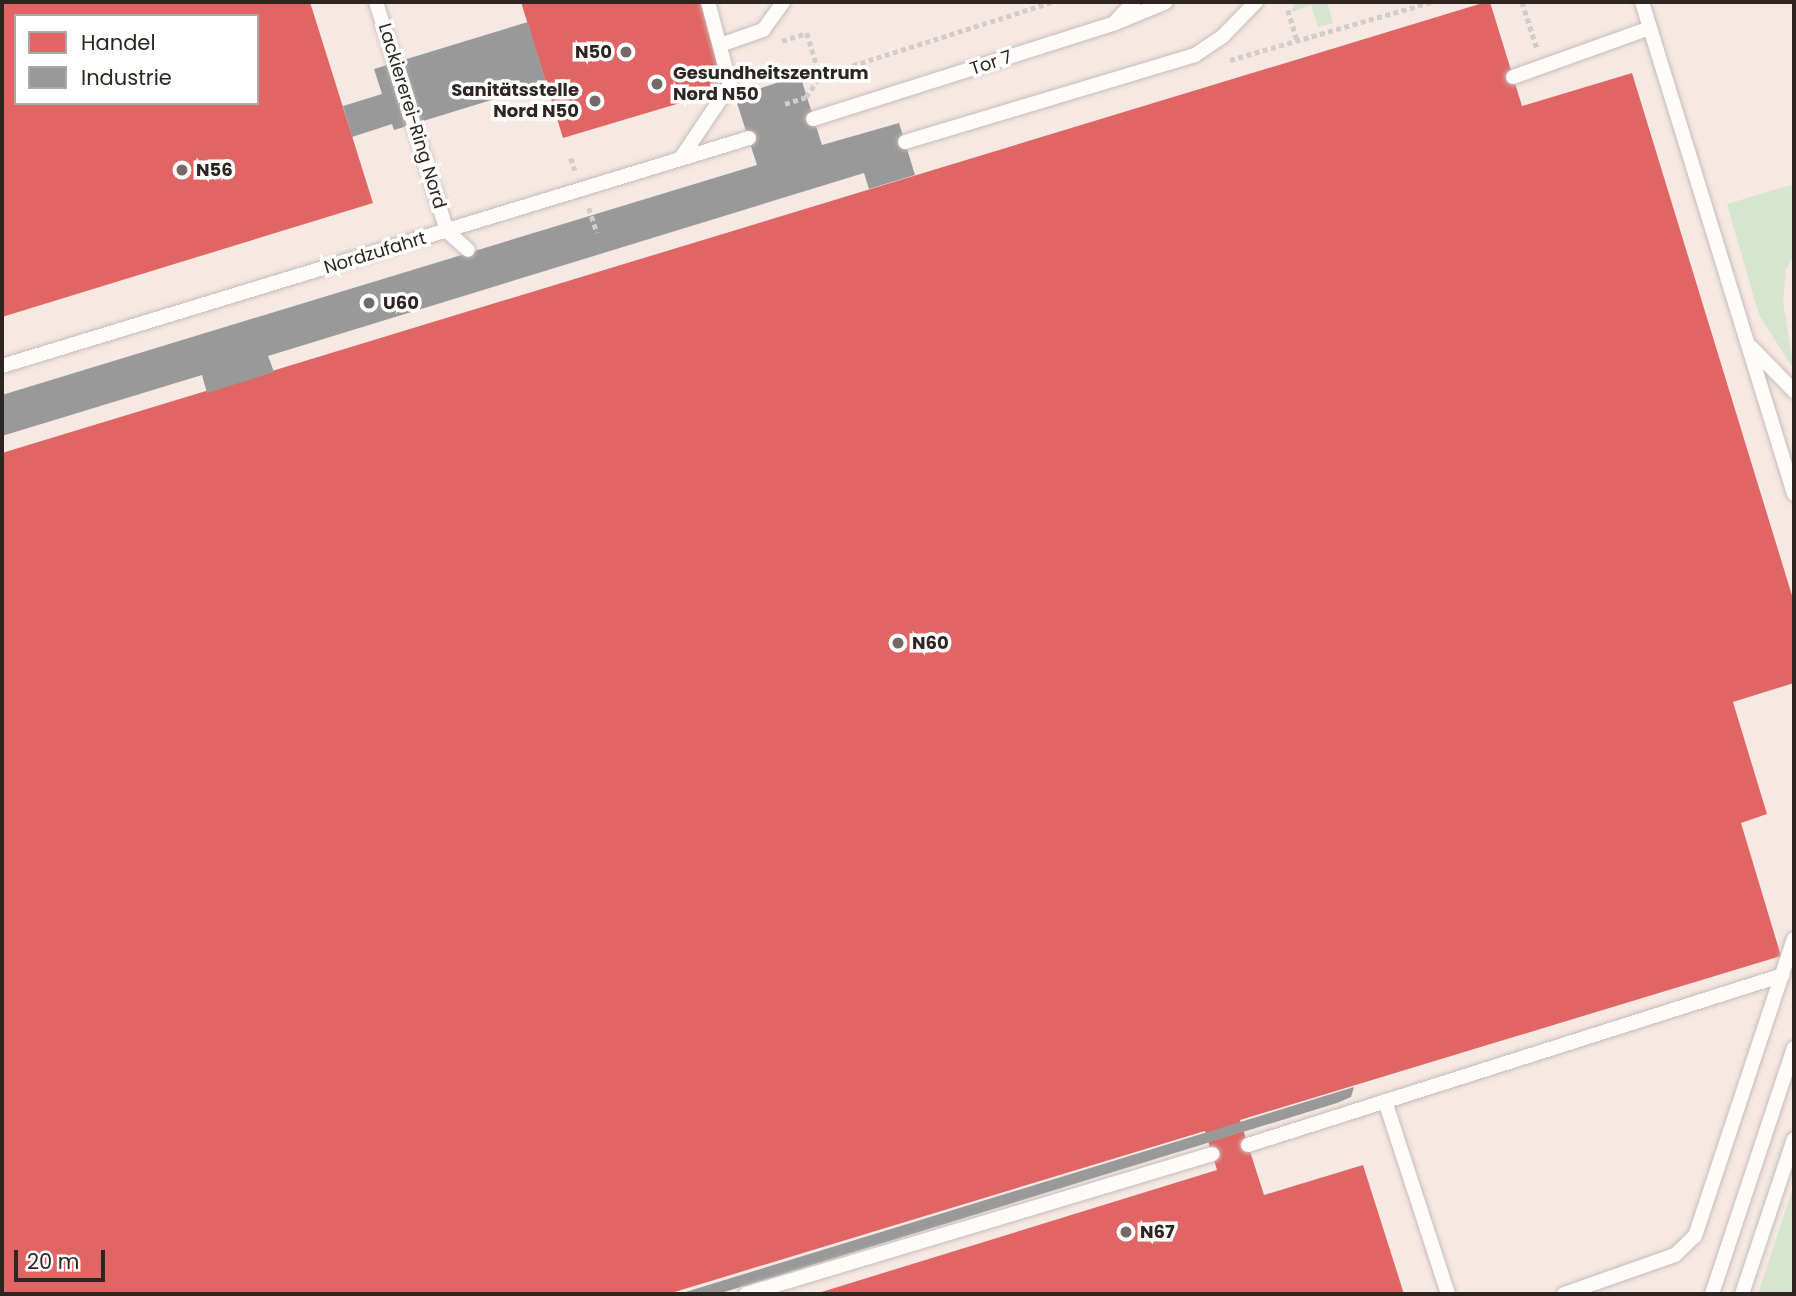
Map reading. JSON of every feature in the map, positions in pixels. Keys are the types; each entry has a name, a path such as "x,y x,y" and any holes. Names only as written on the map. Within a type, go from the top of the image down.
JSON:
{"lane":[{"name":"Lackiererei-Ring Nord","path":"376,2 447,231"},
{"path":"681,159 730,86 708,2"},
{"path":"720,45 763,30 783,2"},
{"path":"1113,24 1134,2"},
{"name":"Tor 7","path":"813,119 1113,24 1166,2"},
{"path":"905,142 1195,55 1223,36 1256,2"},
{"path":"1642,2 1794,494"},
{"path":"1513,77 1650,27"},
{"name":"Nordzufahrt","path":"2,366 748,138"},
{"path":"447,231 468,250"},
{"path":"1748,344 1794,391"},
{"path":"1564,1294 1675,1255 1695,1236 1794,939"},
{"path":"1248,1145 1783,975"},
{"path":"1712,1294 1794,1048"},
{"path":"1385,1101 1448,1294"},
{"path":"1742,1294 1794,1139"},
{"path":"747,1294 1212,1154"}],"path":[{"path":"785,104 806,97 818,73 1052,2"},
{"path":"1195,55 1228,61 1431,2"},
{"path":"1522,2 1543,66"},
{"path":"1288,10 1297,40"},
{"path":"800,94 806,97"},
{"path":"591,214 597,233"}],"green space":[{"path":"1294,2 1327,2 1333,23 1318,27 1311,5 1292,12"},
{"path":"1794,184 1794,255 1786,270 1783,301 1794,370 1759,315 1727,204"},
{"path":"1794,1184 1794,1285 1791,1294 1758,1294"}],"building: Handel":[{"name":"N56","path":"2,2 310,2 373,203 2,317"},
{"name":"N50","path":"521,2 700,2 727,89 563,138"},
{"name":"N60","path":"1490,2 1522,106 1632,73 1794,602 1794,683 1733,702 1767,814 1741,823 1781,956 1240,1120 1264,1195 1363,1165 1404,1294 815,1294 1217,1170 1205,1131 668,1294 2,1294 2,453"}],"building: Industrie":[{"path":"528,22 546,83 394,130 392,124 352,137 343,106 382,94 374,69"},
{"name":"U60","path":"800,75 822,145 899,123 915,175 869,189 864,173 268,356 274,372 207,393 202,375 2,436 2,395 757,165 735,97"},
{"path":"1354,1087 1351,1097 1337,1103 718,1294 679,1294"}],"place":[{"name":"N50","path":"626,52"},
{"name":"Gesundheitszentrum Nord N50","path":"657,84"},
{"name":"Sanitätsstelle Nord N50","path":"595,101"},
{"name":"N56","path":"182,170"},
{"name":"U60","path":"369,303"},
{"name":"N60","path":"898,643"},
{"name":"N67","path":"1126,1232"}]}
